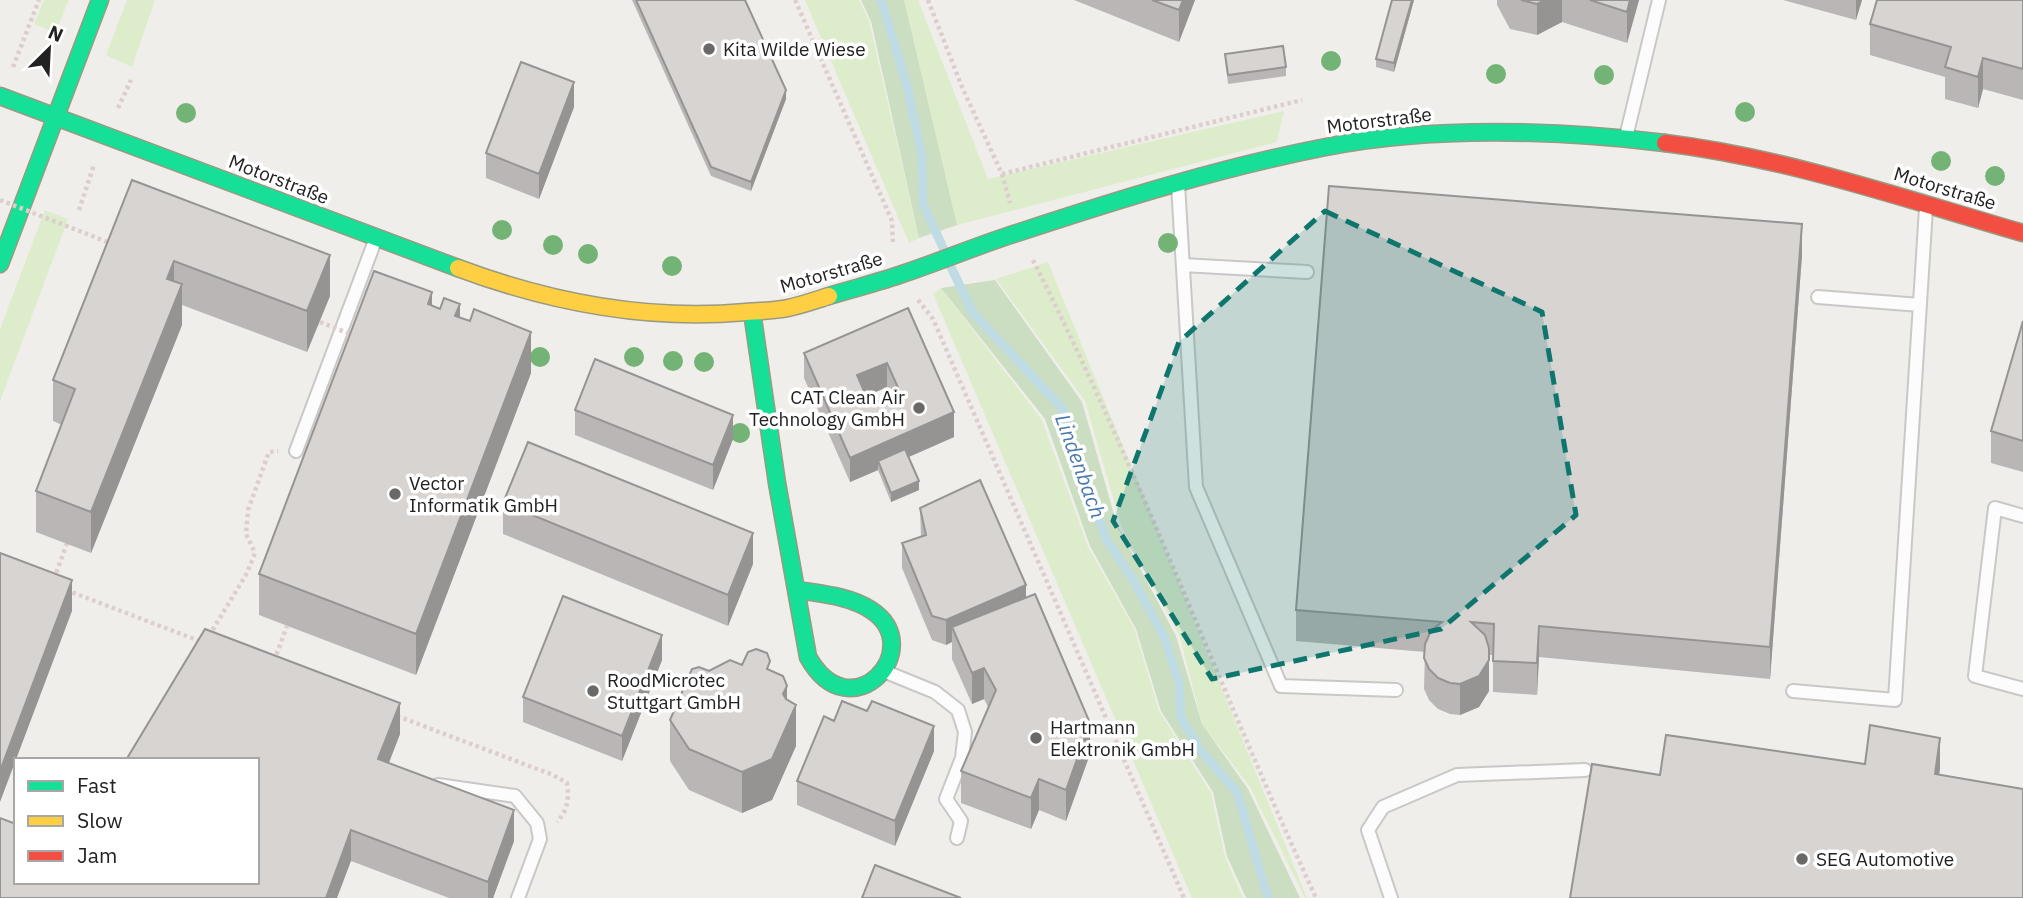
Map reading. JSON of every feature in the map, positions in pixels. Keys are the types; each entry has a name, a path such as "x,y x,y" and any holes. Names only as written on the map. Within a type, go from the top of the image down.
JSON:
{"street":[{"path":"0,264 100,0"},
{"name":"Motorstraße","path":"1,96 503,285 563,300 622,310 702,316 798,305 903,274 1019,232 1238,166 1329,146 1433,134 1534,133 1626,138 1698,147 1792,166 2023,233"},
{"path":"752,312 781,506 808,658 823,679 844,687 860,688 874,682 885,672 891,655 890,635 882,618 866,606 844,598 798,590"}],"lane":[{"path":"1626,138 1659,0"},
{"path":"1178,184 1196,487 1281,687 1395,690"},
{"path":"1793,691 1895,700 1927,204"},
{"path":"296,451 376,238"},
{"path":"1183,265 1307,272"},
{"path":"1818,297 1920,305"},
{"path":"2023,516 1995,508 1975,676 2023,690"},
{"path":"885,672 935,692 958,710 965,733 962,758 946,799 961,821 957,838"},
{"path":"1391,898 1368,830 1383,807 1457,775 1585,770"},
{"path":"429,784 515,796 537,822 540,839 518,898"}],"path":[{"path":"1,96 39,0"},
{"path":"796,0 892,221 892,243 903,274 920,304 933,319 1184,898"},
{"path":"928,0 962,87 1002,174 1019,232 1156,524 1282,823 1317,898"},
{"path":"1002,174 1302,100"},
{"path":"0,200 121,247"},
{"path":"320,322 364,339"},
{"path":"46,583 205,643 256,554 246,534 248,510 269,452 296,451"},
{"path":"50,589 67,543"},
{"path":"269,671 287,626"},
{"path":"386,711 553,775 567,783 569,797 564,814 540,839"}],"highlighted area":[{"path":"1325,211 1542,312 1576,515 1441,629 1212,679 1113,521 1179,342"}],"green space":[{"path":"44,0 69,0 55,33 34,24"},
{"path":"127,0 155,0 132,67 106,55"},
{"path":"805,0 859,0 869,21 919,238 909,243"},
{"path":"861,0 904,0 957,225 919,238 871,21"},
{"path":"904,0 918,0 988,179 1284,111 1277,142 957,225"},
{"path":"45,210 68,219 0,401 0,329"},
{"path":"1048,262 1307,898 1250,787 1202,724 1180,637 1121,525 1085,401 996,279"},
{"path":"995,280 1082,402 1117,525 1176,636 1202,724 1248,789 1300,898 1246,898 1227,856 1213,792 1161,711 1136,629 1090,546 1045,419 941,288"},
{"path":"941,288 1042,420 1088,547 1134,628 1159,711 1211,793 1225,857 1243,898 1192,898 933,294"}],"building":[{"name":"Kita Wilde Wiese","path":"636,0 745,0 786,90 751,182 711,167"},
{"path":"1152,0 1183,0 1179,10"},
{"path":"1392,0 1412,0 1394,63 1376,59"},
{"path":"1521,0 1545,0 1537,4"},
{"path":"1590,0 1630,0 1627,12"},
{"path":"1877,0 2023,0 2023,69 1983,58 1978,77 1945,67 1951,47 1870,24"},
{"path":"1283,46 1286,67 1228,75 1225,54"},
{"path":"521,62 574,82 539,174 486,153"},
{"path":"132,180 330,255 307,311 174,261 167,279 182,284 91,512 36,491 75,389 53,380"},
{"path":"1329,186 1802,224 1770,647 1539,626 1537,663 1493,661 1494,624 1471,622 1485,635 1489,660 1479,676 1460,684 1438,678 1429,669 1424,658 1425,644 1431,631 1442,622 1296,610"},
{"name":"Vector Informatik GmbH","path":"374,271 432,292 428,304 440,309 444,298 460,304 455,316 470,321 474,309 531,332 416,634 259,574"},
{"name":"CAT Clean Air Technology GmbH","path":"908,308 954,412 850,458 804,353","holes":["887,363 900,392 870,405 857,375"]},
{"path":"2023,321 2023,441 1991,431"},
{"path":"595,359 733,415 713,465 575,410"},
{"path":"528,442 753,533 728,595 503,503"},
{"path":"905,449 919,481 891,493 878,461"},
{"path":"980,480 1026,585 946,620 932,616 902,543 926,535 920,508"},
{"path":"0,553 72,580 0,771"},
{"name":"Hartmann Elektronik GmbH","path":"1035,594 1090,723 1066,790 1039,779 1031,798 961,771 996,690 984,668 972,673 952,627"},
{"name":"RoodMicrotec Stuttgart GmbH","path":"563,596 662,635 622,736 523,697"},
{"path":"205,629 400,703 378,759 514,810 488,882 351,830 326,898 0,898 0,818 14,823 14,884 259,884 259,758 127,758"},
{"path":"756,649 767,653 770,661 767,669 783,676 787,686 783,694 796,705 772,759 742,772 689,749 670,720 692,669 699,667 709,671 730,660 742,665 748,652"},
{"path":"842,701 867,711 872,701 934,726 895,821 797,781 824,716 834,721"},
{"name":"SEG Automotive","path":"1870,725 1940,738 1935,774 2023,789 2023,898 1570,898 1592,764 1660,775 1666,735 1865,764"},
{"path":"875,865 961,898 862,898"}],"waterway":[{"name":"Lindenbach","path":"881,0 907,86 922,156 923,204 945,252"},
{"name":"Lindenbach","path":"950,265 973,313 1062,408 1106,539 1134,581 1165,639 1179,683 1181,718 1201,751 1237,792 1268,898"}],"traffic: fast":[{"path":"0,264 100,0"},
{"path":"0,96 458,268"},
{"path":"829,296 1134,196 1249,164 1326,147 1408,136 1495,132 1582,135 1665,143"},
{"path":"752,312 777,483 808,657 825,679 844,687 862,686 877,677 888,662 892,644 887,626 863,605 836,596 798,590"}],"traffic: slow":[{"path":"458,268 563,299 672,314 767,311 793,307 829,296"}],"traffic: jam":[{"path":"1665,143 1801,169 2023,233"}],"place":[{"name":"Kita Wilde Wiese","path":"709,49"},
{"name":"CAT Clean Air Technology GmbH","path":"919,408"},
{"name":"Vector Informatik GmbH","path":"395,494"},
{"name":"RoodMicrotec Stuttgart GmbH","path":"593,691"},
{"name":"Hartmann Elektronik GmbH","path":"1036,738"},
{"name":"SEG Automotive","path":"1802,859"}]}
